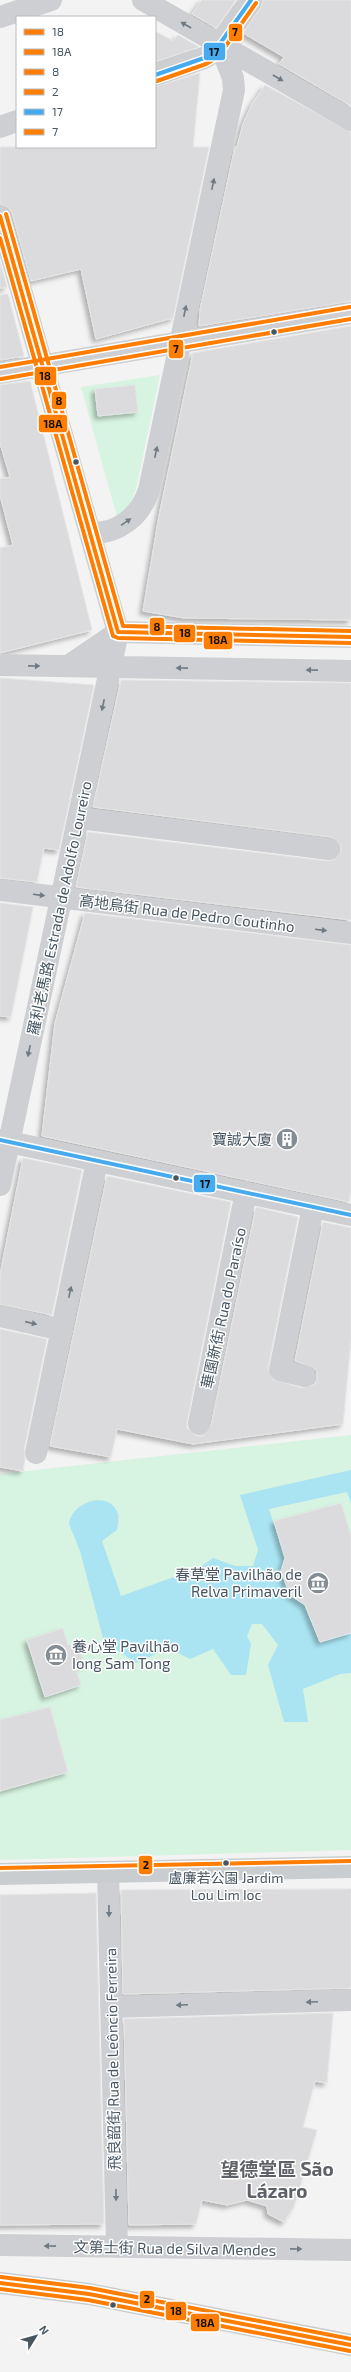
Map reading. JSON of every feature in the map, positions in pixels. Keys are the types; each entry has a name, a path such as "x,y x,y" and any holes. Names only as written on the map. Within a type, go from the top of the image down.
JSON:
{"main road":[{"path":"0,1874 351,1867"},
{"path":"0,2283 89,2294 351,2346"}],"street":[{"path":"0,17 51,0"},
{"path":"143,0 351,120"},
{"path":"156,75 204,58 214,52 251,0"},
{"path":"90,533 109,531 126,523 141,508 148,490 234,90 233,78 220,44"},
{"path":"234,90 243,75 258,66"},
{"path":"0,126 16,121"},
{"path":"0,216 118,632"},
{"path":"0,373 351,313"},
{"path":"68,666 118,632 351,637"},
{"name":"羅利老馬路 Estrada de Adolfo Loureiro","path":"0,1185 5,1141 62,898 118,632"},
{"path":"0,665 351,671"},
{"path":"79,818 329,848"},
{"name":"高地烏街 Rua de Pedro Coutinho","path":"0,890 351,933"},
{"path":"5,1141 351,1215"},
{"path":"36,1453 97,1161"},
{"name":"華園新街 Rua do Paraíso","path":"199,1424 246,1192"},
{"path":"305,1376 280,1370 313,1207"},
{"path":"0,1316 62,1330"},
{"name":"飛良韶街 Rua de Leôncio Ferreira","path":"108,1872 117,2247"},
{"path":"111,2007 351,2000"},
{"name":"文第士街 Rua de Silva Mendes","path":"0,2245 351,2250"}],"green space":[{"path":"160,375 136,489 128,509 117,517 81,387"},
{"name":"盧廉若公園 Jardim Lou Lim Ioc","path":"351,1435 351,1850 0,1860 0,1474"}],"water":[{"path":"351,1470 351,1504 347,1492 269,1509 285,1558 320,1642 351,1633 351,1673 340,1674 303,1689 308,1722 284,1722 268,1665 278,1645 262,1624 252,1624 247,1636 251,1644 246,1675 231,1675 213,1649 190,1659 168,1648 137,1663 104,1642 80,1551 69,1524 71,1516 83,1505 91,1501 100,1500 114,1506 118,1514 117,1530 102,1541 121,1596 199,1568 213,1558 235,1566 253,1566 258,1550 240,1495"}],"building":[{"path":"202,0 236,0 216,28 192,14"},
{"path":"263,0 351,0 351,106 279,64 284,57 243,33 261,7"},
{"path":"156,32 173,41 178,35 199,47 156,62"},
{"path":"200,73 193,147 209,147 173,318 96,339 81,269 31,281 12,213 8,207 0,204 0,147 156,148 156,87"},
{"path":"265,85 351,132 351,301 199,326 200,310 235,147 237,147 243,124 252,104"},
{"path":"0,262 7,287 0,288"},
{"path":"8,294 24,356 0,360 0,295"},
{"path":"351,326 351,620 184,618 143,611 159,516 193,353"},
{"path":"30,381 92,630 0,653 0,548 13,545 0,495 0,479 10,477 0,443 0,385"},
{"path":"135,385 138,412 98,416 95,389"},
{"path":"0,678 94,685 59,850 44,848 37,882 0,878"},
{"path":"121,680 351,683 351,920 76,887 88,832 327,861 334,860 341,851 340,844 331,837 93,807"},
{"path":"0,903 33,907 11,1017 0,1016"},
{"path":"85,913 351,945 351,1191 349,1202 42,1136 55,1023"},
{"path":"23,1158 82,1170 52,1315 0,1304 0,1275"},
{"path":"107,1176 231,1202 187,1422 187,1428 196,1436 203,1436 211,1426 256,1207 298,1217 268,1368 272,1379 302,1388 314,1385 317,1379 317,1372 313,1367 295,1361 323,1222 351,1228 351,1340 343,1424 193,1444 117,1429 111,1457 50,1446"},
{"path":"0,1329 47,1339 24,1450 25,1458 23,1471 0,1467"},
{"name":"春草堂 Pavilhão de Relva Primaveril","path":"341,1503 351,1535 351,1633 320,1642 305,1605 290,1595 281,1571 285,1558 274,1521"},
{"name":"養心堂 Pavilhão Iong Sam Tong","path":"63,1628 68,1645 78,1645 84,1664 76,1669 81,1685 45,1697 27,1640"},
{"path":"50,1707 68,1772 0,1791 0,1720"},
{"path":"351,1889 351,1988 123,1994 121,1890"},
{"path":"96,1893 104,2224 0,2225 0,1895"},
{"path":"333,2013 327,2083 315,2081 303,2127 317,2130 294,2206 284,2222 268,2214 267,2206 247,2200 227,2205 202,2200 196,2224 129,2225 124,2019"}],"transit line":[{"name":"17","path":"156,75 204,58 214,52 251,0"},
{"name":"7","path":"157,81 206,64 218,57 256,3"},
{"name":"8","path":"6,214 123,626 351,631"},
{"name":"18","path":"0,216 118,632 351,637"},
{"name":"18A","path":"0,238 113,636 118,638 351,643"},
{"name":"8","path":"0,367 350,307"},
{"name":"7","path":"1,379 351,319"},
{"name":"17","path":"0,1140 351,1215"},
{"name":"2","path":"0,1868 351,1861"},
{"name":"2","path":"1,2277 90,2288 351,2339"},
{"name":"18","path":"0,2283 89,2294 351,2345"},
{"name":"18A","path":"0,2289 88,2300 350,2351"}],"place":[{"name":"寶誠大廈","path":"287,1139"},
{"name":"春草堂 Pavilhão de Relva Primaveril","path":"318,1583"},
{"name":"養心堂 Pavilhão Iong Sam Tong","path":"56,1655"},
{"name":"盧廉若公園 Jardim Lou Lim Ioc","path":"226,1863"}],"district":[{"name":"望德堂區 São Lázaro","path":"277,2179"}]}
